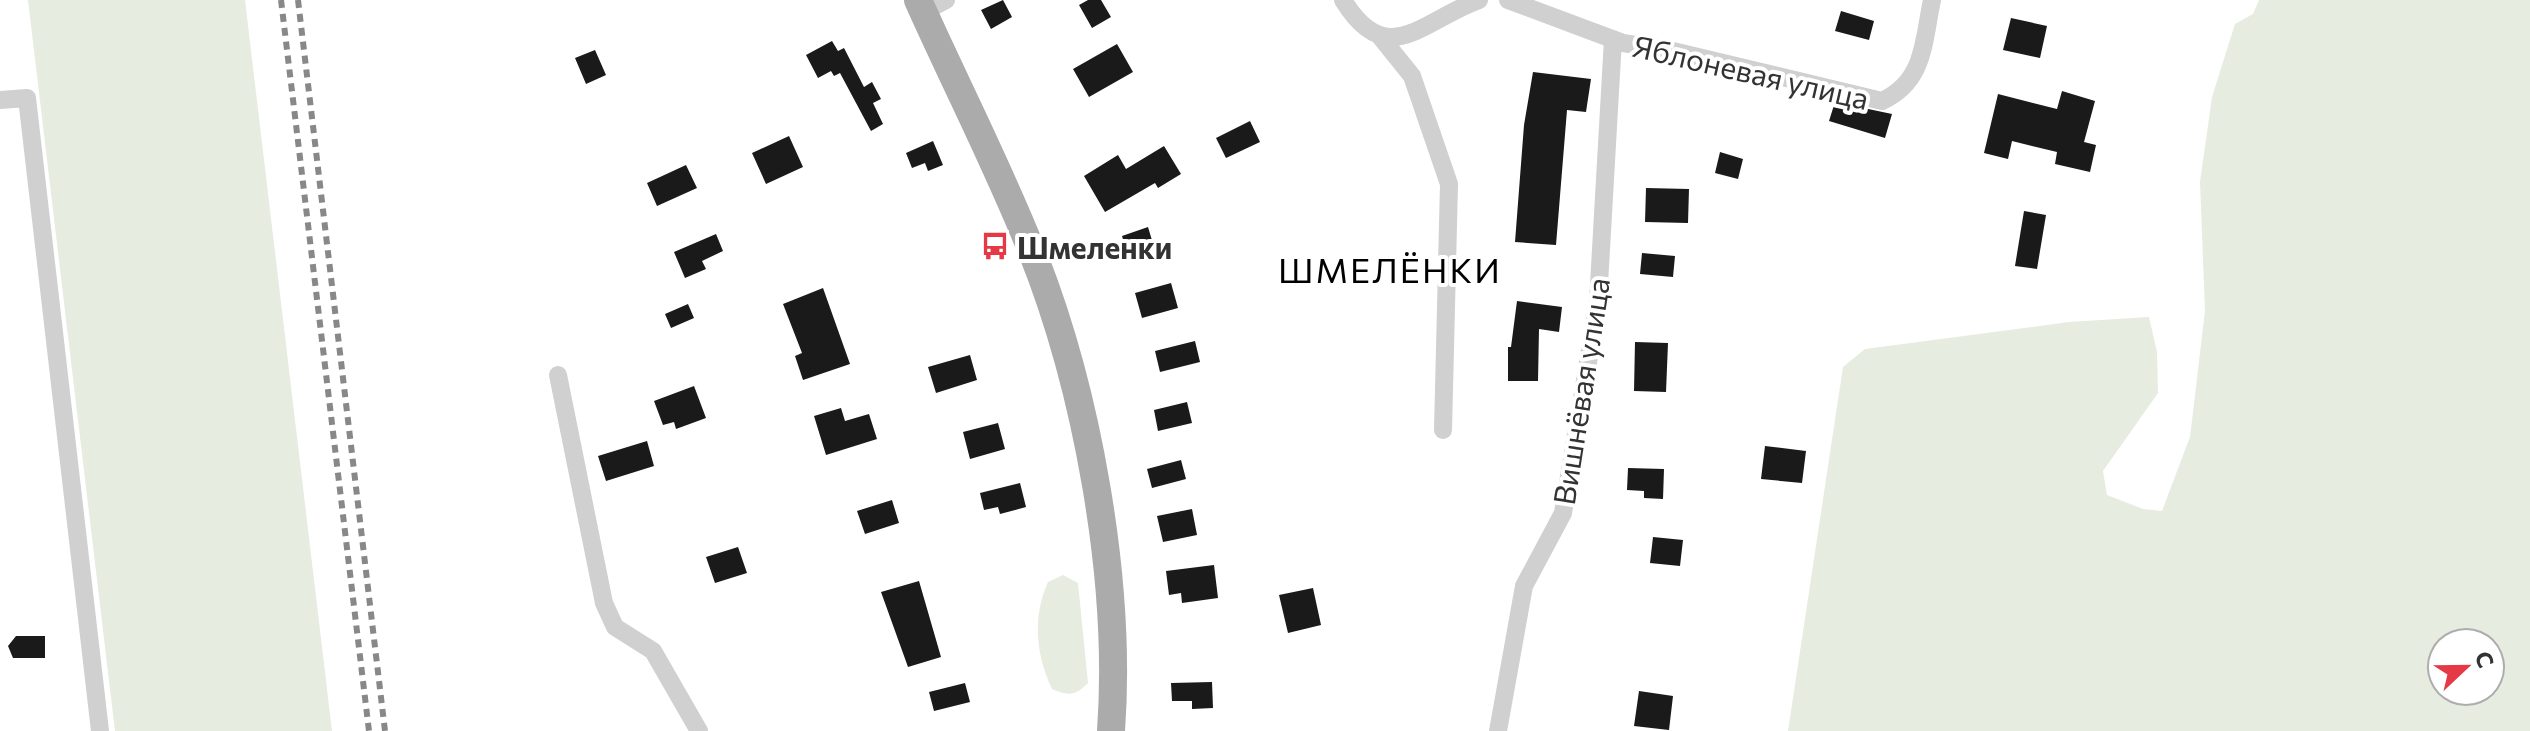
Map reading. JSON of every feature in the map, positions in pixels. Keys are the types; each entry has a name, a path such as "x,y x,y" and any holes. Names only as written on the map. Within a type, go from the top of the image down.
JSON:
{"main road":[{"path":"929,4 1031,250 1057,321 1080,408 1108,588 1111,731"}],"street":[{"path":"1343,0 1369,32 1389,39 1436,23 1454,9 1479,0"},
{"name":"Яблоневая улица","path":"1508,0 1613,39 1882,101 1900,92 1914,77 1932,0"},
{"path":"1379,35 1412,76 1449,184 1443,430"},
{"name":"Вишнёвая улица","path":"1498,731 1524,586 1563,513 1598,302 1613,39"},
{"path":"0,100 27,98 28,137 100,731"},
{"path":"558,375 604,603 615,627 653,651 699,731"}],"shaded area":[{"path":"28,0 245,0 332,731 115,731"},
{"path":"2259,0 2530,0 2530,731 1788,731 1843,367 1865,349 2069,322 2149,317 2157,352 2158,393 2103,471 2107,495 2143,509 2162,511 2190,437 2205,311 2200,182 2212,97 2235,24 2253,14"},
{"path":"1063,575 1078,583 1088,683 1072,694 1052,689 1039,650 1038,623 1043,596 1048,582"}],"building":[{"path":"1003,0 1012,17 991,29 981,10"},
{"path":"1088,0 1101,0 1111,17 1092,28 1079,5"},
{"path":"1841,11 1874,21 1869,40 1835,31"},
{"path":"2011,18 2047,26 2040,58 2003,50"},
{"path":"832,41 838,51 844,48 864,87 872,82 881,99 873,103 883,124 871,131 840,73 834,76 831,71 818,78 806,55"},
{"path":"1117,44 1133,72 1089,97 1073,69"},
{"path":"595,50 606,75 586,84 575,58"},
{"path":"1533,72 1591,79 1586,112 1567,110 1556,245 1515,242 1524,125"},
{"path":"2062,91 2095,101 2084,142 2096,145 2090,172 2055,164 2057,152 2012,141 2008,159 1984,153 1998,94 2057,109"},
{"path":"1835,102 1892,114 1885,138 1829,121"},
{"path":"1250,121 1260,142 1226,158 1216,138"},
{"path":"789,136 803,167 766,184 752,153"},
{"path":"933,141 943,165 928,171 925,163 912,168 906,153"},
{"path":"1164,146 1181,174 1158,188 1155,183 1105,212 1084,176 1118,155 1126,169"},
{"path":"1720,152 1743,159 1738,179 1715,173"},
{"path":"686,165 697,188 657,206 647,183"},
{"path":"1646,188 1689,189 1688,223 1645,222"},
{"path":"2024,211 2046,215 2037,269 2015,266"},
{"path":"1148,227 1154,247 1128,256 1122,236"},
{"path":"716,234 723,251 702,261 706,269 685,278 674,252"},
{"path":"1642,253 1675,256 1673,277 1640,274"},
{"path":"1171,283 1178,308 1142,318 1135,293"},
{"path":"823,288 850,364 803,380 795,356 802,353 783,304"},
{"path":"1517,301 1562,307 1559,332 1539,329 1538,381 1508,381 1508,347 1511,347"},
{"path":"688,304 694,318 671,328 665,314"},
{"path":"1195,341 1200,362 1160,372 1155,351"},
{"path":"1635,342 1668,343 1666,392 1634,391"},
{"path":"970,355 977,380 936,393 928,367"},
{"path":"694,386 706,418 676,429 674,422 663,425 654,401"},
{"path":"1187,402 1192,423 1158,431 1154,410"},
{"path":"841,408 845,421 869,414 877,439 826,455 814,416"},
{"path":"998,423 1005,449 970,459 963,432"},
{"path":"647,441 654,466 606,481 598,456"},
{"path":"1765,446 1806,451 1802,483 1761,479"},
{"path":"1181,460 1186,479 1152,488 1147,469"},
{"path":"1628,468 1664,469 1663,499 1644,498 1644,491 1627,490"},
{"path":"1020,483 1026,507 1000,514 998,507 984,510 980,493"},
{"path":"892,500 899,523 865,534 857,511"},
{"path":"1192,509 1197,535 1163,542 1157,516"},
{"path":"1653,537 1683,540 1680,566 1650,563"},
{"path":"738,547 747,573 715,583 706,557"},
{"path":"1214,565 1218,598 1182,603 1181,593 1169,595 1166,571"},
{"path":"919,581 941,657 908,667 881,592"},
{"path":"1313,588 1321,625 1288,633 1279,595"},
{"path":"16,636 45,636 45,658 13,658 8,646"},
{"path":"1212,682 1213,708 1192,709 1192,701 1172,701 1171,683"},
{"path":"965,683 970,702 934,711 929,692"},
{"path":"1639,691 1673,696 1669,730 1634,726"}],"railway":[{"path":"281,0 369,731"},
{"path":"298,0 385,731"}],"place":[{"name":"Шмеленки","path":"995,246"}],"district":[{"name":"ШМЕЛЁНКИ","path":"1390,269"}]}
